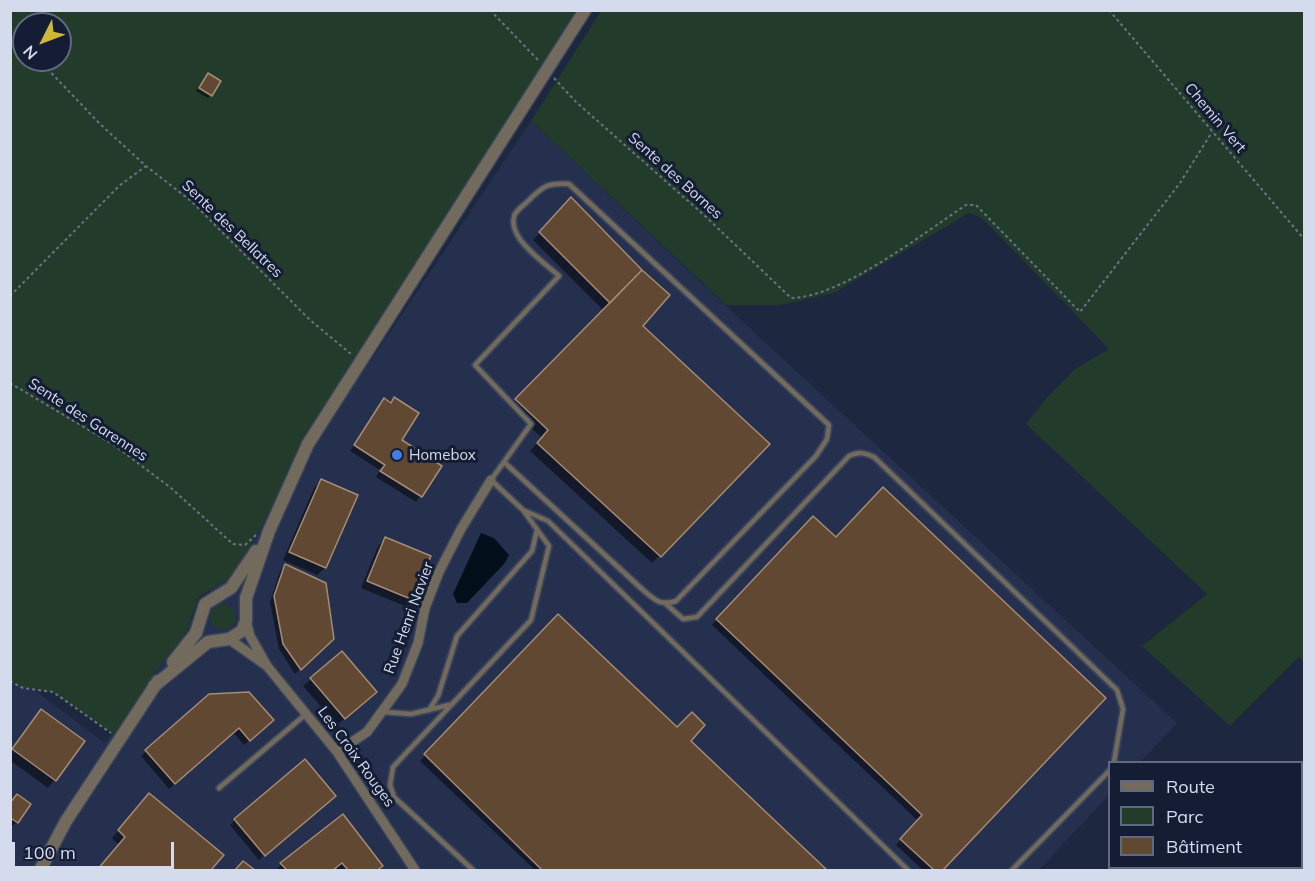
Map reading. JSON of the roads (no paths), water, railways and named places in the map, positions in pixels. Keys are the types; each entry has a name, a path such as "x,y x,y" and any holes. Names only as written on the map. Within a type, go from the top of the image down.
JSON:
{"street":[{"path":"154,686 203,646 224,640 242,631 246,598 268,531 308,444 585,10"},
{"name":"Rue Henri Navier","path":"337,752 367,732 384,712 402,684 418,643 425,608 440,572 461,529 491,480"},
{"path":"40,870 66,821 118,738 154,686 196,633 207,601 237,582 268,531"},
{"path":"221,594 235,598 245,615"},
{"name":"Les Croix Rouges","path":"245,615 253,643 267,666 337,752 415,870"},
{"path":"200,618 205,632 224,640"},
{"name":"Les Croix Rouges","path":"224,640 267,666"}],"lane":[{"path":"473,870 394,796 390,785 393,767 531,620 549,546 523,510 491,480 531,424 475,365 559,276 517,236 513,227 515,214 539,190 550,183 569,184 829,425 827,439 816,456 676,601 666,604 659,603 643,590 504,462"},
{"path":"666,604 683,619 697,617 849,456 856,452 866,453 874,457 1117,690 1123,709 1114,761"},
{"path":"523,510 548,521 908,870"},
{"path":"429,710 438,696 457,636 532,551 537,530"},
{"path":"384,712 411,714 451,705"},
{"path":"219,788 306,714"},
{"path":"1012,870 1108,772"}],"place":[{"name":"Homebox","path":"397,455"}]}
